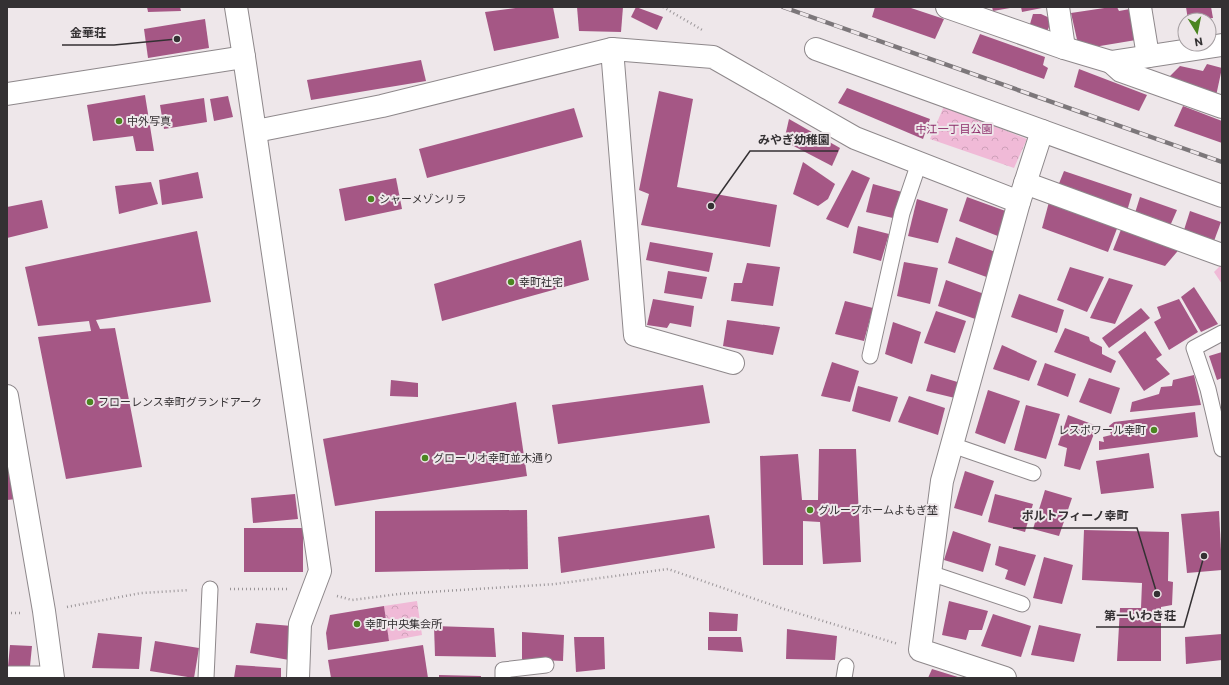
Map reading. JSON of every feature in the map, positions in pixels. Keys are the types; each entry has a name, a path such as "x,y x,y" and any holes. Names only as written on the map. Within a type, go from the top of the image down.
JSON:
{"street":[{"path":"236,7 256,131 320,571 300,624 298,678"},
{"path":"947,7 979,13 1064,48 1111,62 1121,71 1222,107"},
{"path":"1058,7 1064,48"},
{"path":"1140,7 1148,56"},
{"path":"1111,62 1222,45"},
{"path":"256,131 382,106 612,49 713,57 855,138 919,163 1022,193 1222,255"},
{"path":"612,49 635,335 733,363"},
{"path":"816,49 1222,196"},
{"path":"7,94 244,57"},
{"path":"1005,678 920,650 942,481 1022,193 1042,131"},
{"path":"7,396 44,612 53,676"}],"lane":[{"path":"870,356 902,213 919,163"},
{"path":"1222,333 1194,348 1208,390 1222,449"},
{"path":"952,445 1033,472"},
{"path":"930,573 1022,604"},
{"path":"206,678 210,589"},
{"path":"503,678 503,670 546,665"},
{"path":"7,674 53,676"}],"path":[{"path":"7,613 44,612 141,593 210,589 312,589 352,600 399,594 555,584 668,569 781,608 920,650"}],"green space":[{"name":"中江一丁目公園","path":"944,106 1027,139 1014,168 930,139"},
{"path":"1222,264 1222,284 1214,272"},
{"path":"417,601 422,635 389,641 384,606"}],"building":[{"path":"147,7 180,7 181,11 148,12"},
{"path":"523,7 553,7 559,38 494,51 485,12"},
{"path":"577,7 623,7 621,32 579,31"},
{"path":"636,7 663,17 657,30 631,17"},
{"path":"875,7 908,7 944,19 935,39 872,17"},
{"path":"992,7 1009,7 1010,8 993,11"},
{"path":"1021,7 1042,7 1042,8 1022,12"},
{"path":"1117,7 1119,11 1130,9 1136,40 1088,48 1078,44 1071,13"},
{"path":"1186,7 1211,7 1212,12 1187,12"},
{"path":"1033,14 1041,14 1052,19 1047,32 1030,24"},
{"path":"205,19 209,48 148,58 144,29"},
{"path":"980,34 1045,57 1043,65 1048,68 1044,79 972,53"},
{"path":"421,60 426,81 311,100 307,80"},
{"path":"1207,64 1222,68 1216,96 1169,77 1180,66 1203,71"},
{"path":"1079,69 1147,95 1139,111 1074,87"},
{"path":"847,88 930,119 923,139 838,103"},
{"path":"659,91 693,99 677,187 777,205 770,247 641,225 649,194 639,190"},
{"name":"中外写真","path":"145,95 154,151 136,151 133,136 93,141 87,105"},
{"path":"228,96 233,117 214,121 210,99"},
{"path":"204,98 207,122 164,129 160,105"},
{"path":"1183,106 1222,121 1222,143 1174,126"},
{"path":"574,108 583,137 427,178 419,149"},
{"path":"789,119 840,148 832,166 784,141"},
{"path":"803,162 835,184 828,199 818,206 793,194"},
{"path":"852,170 870,178 848,228 826,219"},
{"path":"1064,171 1132,194 1127,211 1058,186"},
{"path":"198,172 203,198 162,205 159,180"},
{"name":"シャーメゾンリラ","path":"396,178 402,209 345,221 339,189"},
{"path":"151,182 158,204 119,214 115,186"},
{"path":"873,184 902,192 893,218 866,212"},
{"path":"967,197 1011,213 1003,238 959,221"},
{"path":"1140,197 1177,210 1170,226 1135,213"},
{"path":"917,199 948,209 938,243 908,236"},
{"path":"42,200 48,228 7,238 7,207"},
{"path":"1049,202 1118,226 1108,252 1042,228"},
{"path":"1190,211 1221,222 1214,241 1184,230"},
{"path":"858,226 889,234 881,261 853,253"},
{"path":"1122,227 1182,246 1165,266 1113,250"},
{"name":"フローレンス幸町グランドアーク","path":"197,231 211,302 96,320 100,329 115,328 142,467 66,479 38,337 91,331 89,321 38,326 25,267"},
{"path":"956,237 998,253 992,279 948,263"},
{"name":"幸町社宅","path":"581,240 589,280 442,321 434,284"},
{"path":"650,242 713,253 709,272 646,260"},
{"path":"904,262 938,268 930,304 897,296"},
{"path":"747,263 780,267 773,306 731,301 734,283 742,283"},
{"path":"1070,267 1104,277 1087,312 1057,300"},
{"path":"668,271 707,277 702,299 664,293"},
{"path":"1109,278 1133,285 1115,324 1090,318"},
{"path":"946,280 987,295 981,321 938,306"},
{"path":"1194,287 1218,324 1201,332 1181,297"},
{"path":"1019,294 1064,310 1057,333 1011,317"},
{"path":"653,299 694,306 691,327 670,323 667,328 647,325"},
{"path":"1179,299 1198,332 1169,350 1154,322 1161,318 1157,307"},
{"path":"845,301 873,308 864,341 835,334"},
{"path":"1141,308 1150,318 1109,348 1102,338"},
{"path":"936,311 966,321 955,353 924,343"},
{"path":"727,320 780,327 773,355 723,346"},
{"path":"893,322 921,332 912,364 885,354"},
{"path":"1065,328 1089,337 1090,341 1102,347 1102,354 1116,361 1111,373 1054,352"},
{"path":"1145,331 1162,355 1156,359 1170,374 1144,391 1118,352"},
{"path":"1002,345 1037,361 1029,381 993,369"},
{"path":"1222,352 1222,378 1217,380 1209,356"},
{"path":"832,362 859,371 850,402 821,396"},
{"path":"1045,363 1076,374 1068,397 1037,385"},
{"path":"931,374 964,384 959,399 926,391"},
{"path":"1194,375 1201,405 1130,412 1132,402 1159,394 1161,387 1172,386 1173,380"},
{"path":"1089,378 1120,388 1111,414 1079,402"},
{"path":"391,380 418,383 418,397 390,396"},
{"path":"703,385 710,423 558,444 552,405"},
{"path":"858,386 898,397 890,422 852,411"},
{"path":"988,390 1020,401 1005,444 975,433"},
{"path":"909,396 945,408 938,435 898,422"},
{"name":"グローリオ幸町並木通り","path":"516,402 527,476 335,506 323,439"},
{"path":"1026,405 1060,414 1046,459 1014,450"},
{"name":"レスポワール幸町","path":"1195,412 1198,437 1099,450 1099,441 1104,442 1103,437 1111,435 1109,426 1114,422"},
{"path":"1068,415 1097,426 1080,470 1064,466 1067,448 1058,445"},
{"name":"グループホームよもぎ埜","path":"819,449 856,449 861,562 823,564 820,522 803,521 803,565 763,565 760,456 798,454 802,500 818,500"},
{"path":"1149,453 1154,488 1101,494 1096,461"},
{"path":"965,471 994,481 982,516 954,508"},
{"path":"7,473 12,473 16,499 7,500"},
{"path":"1045,490 1072,498 1059,536 1033,529"},
{"path":"295,494 298,519 253,523 251,498"},
{"path":"995,494 1033,504 1025,532 988,522"},
{"path":"527,510 528,569 375,572 375,511"},
{"path":"1219,511 1222,570 1187,573 1181,514"},
{"path":"709,515 715,548 561,573 558,537"},
{"path":"244,528 303,528 303,572 244,572"},
{"path":"1084,530 1169,532 1168,581 1173,582 1172,605 1161,607 1161,661 1117,661 1120,608 1141,608 1142,583 1082,580"},
{"path":"953,531 991,544 983,572 944,560"},
{"path":"999,546 1036,555 1025,586 1005,579 1008,570 995,565"},
{"path":"1044,557 1073,565 1062,604 1033,598"},
{"path":"949,601 988,611 982,630 969,630 966,640 942,635"},
{"name":"幸町中央集会所","path":"384,606 389,641 328,650 326,633 330,615"},
{"path":"709,612 738,614 737,631 709,631"},
{"path":"993,614 1031,626 1021,657 981,646"},
{"path":"256,623 292,626 289,660 250,653"},
{"path":"1039,625 1081,634 1074,662 1031,655"},
{"path":"434,626 494,628 496,657 435,656"},
{"path":"787,629 837,636 835,660 786,659"},
{"path":"522,632 564,635 563,661 522,659"},
{"path":"98,633 142,637 139,669 92,668"},
{"path":"1222,634 1222,660 1186,664 1185,637"},
{"path":"574,637 604,637 605,669 576,672"},
{"path":"708,637 741,637 743,652 708,650"},
{"path":"155,641 199,648 194,678 150,671"},
{"path":"10,645 32,646 30,666 8,667"},
{"path":"423,645 428,678 331,678 328,660"},
{"path":"236,665 281,668 281,678 234,678"},
{"path":"932,669 961,678 928,678"},
{"path":"439,675 481,676 481,678 439,678"}],"railway":[{"path":"783,7 1222,162"}],"place":[{"name":"金華荘","path":"177,39"},
{"name":"中外写真","path":"119,121"},
{"name":"シャーメゾンリラ","path":"371,199"},
{"name":"みやぎ幼稚園","path":"711,206"},
{"name":"幸町社宅","path":"511,282"},
{"name":"フローレンス幸町グランドアーク","path":"90,402"},
{"name":"レスポワール幸町","path":"1154,430"},
{"name":"グローリオ幸町並木通り","path":"425,458"},
{"name":"グループホームよもぎ埜","path":"810,510"},
{"name":"第一いわき荘","path":"1204,556"},
{"name":"ポルトフィーノ幸町","path":"1157,594"},
{"name":"幸町中央集会所","path":"357,624"}]}
